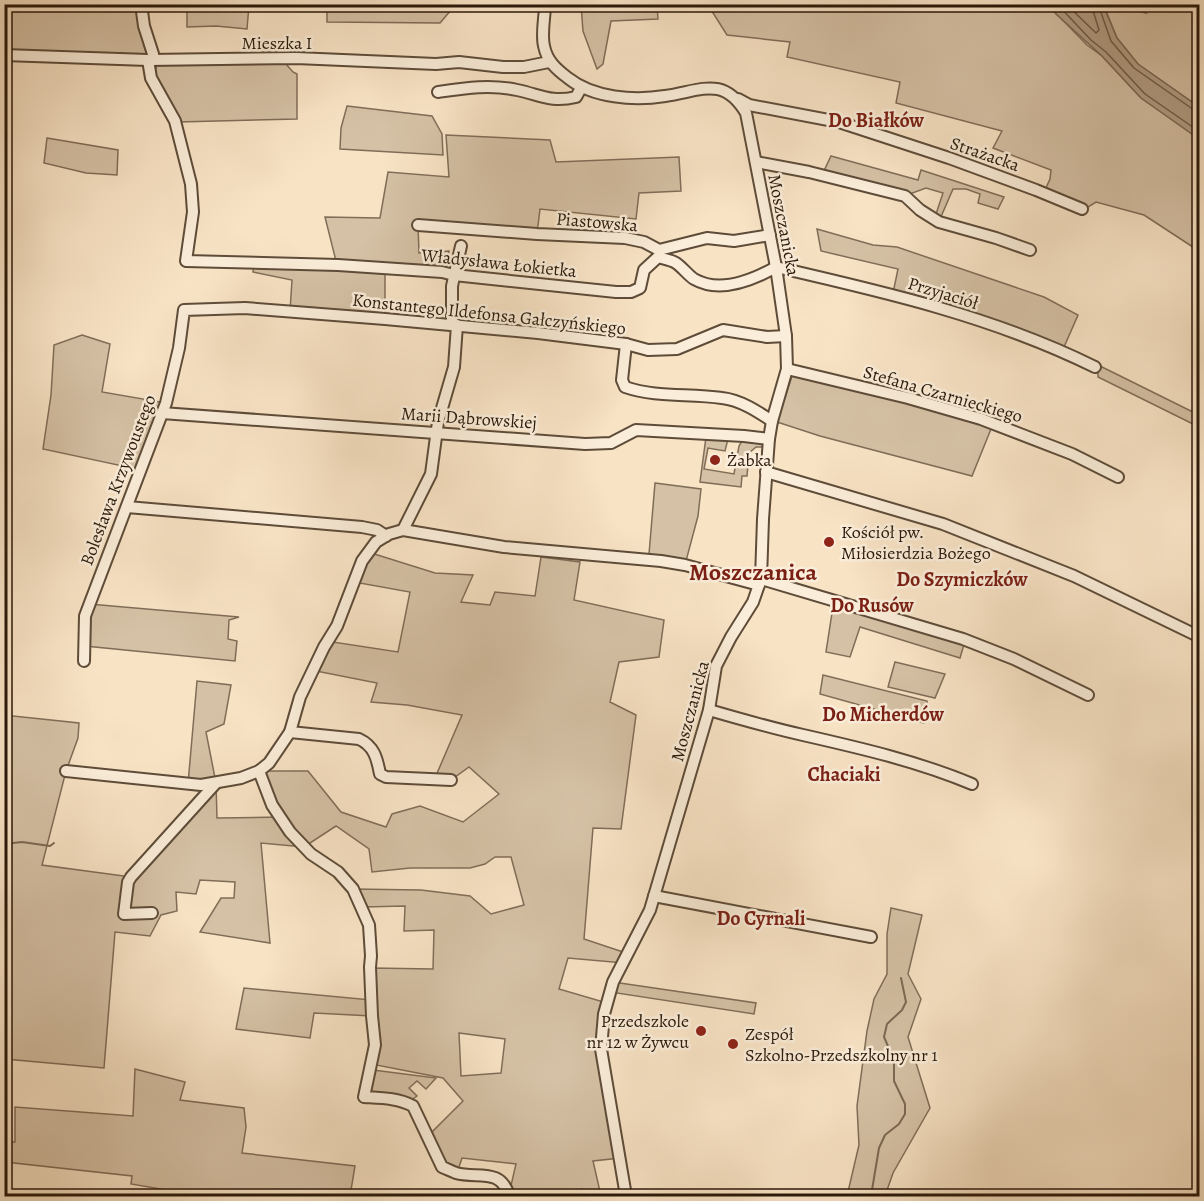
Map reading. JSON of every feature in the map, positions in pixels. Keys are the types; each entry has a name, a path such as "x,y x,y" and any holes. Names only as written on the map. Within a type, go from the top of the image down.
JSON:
{"street":[{"path":"141,4 144,26 153,54 151,60"},
{"path":"545,4 543,44 549,62 581,88 605,94 638,97 665,96 700,87 723,91 737,99"},
{"name":"Mieszka I","path":"4,55 151,60 297,58 436,64 459,62 503,67 524,67 549,62"},
{"name":"Władysława Łokietka","path":"151,60 151,78 175,121 191,184 193,212 186,261 338,265 442,272 632,292 640,288 644,270 658,253"},
{"path":"438,92 475,86 516,89 549,99 568,99 576,97 581,88"},
{"name":"Moszczanicka","path":"626,1197 602,1049 604,1014 613,982 650,910 709,710 716,666 753,602 760,582 769,439 772,420 787,369 786,336 776,267 746,113 737,99"},
{"name":"Strażacka","path":"737,99 749,105 839,122 949,158 1082,209"},
{"path":"756,162 809,172 904,196 939,222 1030,250"},
{"name":"Piastowska","path":"418,225 625,238 644,242 658,253 707,238 734,242 770,236"},
{"path":"403,530 431,474 437,432 454,367 455,325 452,286 461,246"},
{"path":"658,253 674,262 695,279 711,284 734,284 759,277 776,267"},
{"name":"Przyjaciół","path":"776,267 930,304 1053,346 1095,367"},
{"name":"Konstantego Ildefonsa Gałczyńskiego","path":"184,310 245,308 455,325 626,344 648,350 677,349 723,330 767,337 786,336"},
{"name":"Bolesława Krzywoustego","path":"84,661 85,616 162,413 179,348 184,310"},
{"path":"626,344 622,380 626,387 643,393 724,398 751,408 772,420"},
{"name":"Stefana Czarnieckiego","path":"787,369 908,398 981,419 1072,454 1118,477"},
{"name":"Marii Dąbrowskiej","path":"162,413 585,444 611,444 636,430 769,439"},
{"path":"766,472 943,524 1074,576 1200,637"},
{"path":"127,507 362,527 377,530 386,536"},
{"path":"66,771 201,785 241,778 259,771 269,763 290,732 300,698 324,647 337,626 362,561 376,542 403,530 504,547 661,561 760,582 963,639 1052,676 1088,695"},
{"path":"709,710 862,749 945,773 972,784"},
{"path":"290,732 364,741 374,750 380,774 386,777 451,780"},
{"path":"259,771 272,805 290,832 311,854 338,872 353,889 369,924 375,1045 364,1097 395,1099 413,1106 442,1167 457,1173 493,1177 504,1184 509,1197"},
{"path":"152,913 124,914 128,882 216,783"},
{"path":"654,896 871,938"}],"shaded area":[{"path":"449,4 451,10 440,23 327,22 327,5"},
{"path":"8,5 95,5 95,9 141,6 148,60 9,55"},
{"path":"187,5 249,5 247,29 216,26 187,27"},
{"path":"581,5 657,5 658,19 611,21 603,64 597,69 583,31"},
{"path":"708,5 1048,5 1087,45 1102,56 1141,98 1199,138 1199,251 1144,215 1096,202 1085,209 1044,192 1051,170 993,148 1002,131 896,103 900,82 787,57 790,42 727,35"},
{"path":"1118,5 1146,13 1141,5 1199,5 1199,107 1138,64 1117,38 1104,6"},
{"path":"285,63 297,74 297,119 178,122 154,76 157,64"},
{"path":"347,106 432,116 442,134 443,155 340,149 341,128"},
{"path":"446,135 550,140 556,162 679,157 681,191 639,193 636,219 540,209 537,234 418,225 419,253 449,251 446,273 385,269 385,319 290,311 292,280 253,272 254,263 337,265 325,217 380,218 388,172 449,177"},
{"path":"47,138 118,150 117,175 86,173 44,163"},
{"path":"831,156 918,180 921,170 1004,197 998,209 978,203 980,194 966,189 953,189 940,219 935,217 943,193 926,188 907,195 822,175"},
{"path":"817,229 873,245 897,247 1044,297 1078,315 1064,347 893,293 898,269 821,251"},
{"path":"82,335 110,344 102,392 166,403 141,470 43,449 51,395 54,345"},
{"path":"1098,365 1199,415 1199,427 1098,377"},
{"path":"793,373 993,424 972,476 820,436 777,422"},
{"path":"706,437 728,439 725,451 708,448 704,469 734,474 742,441 764,443 764,447 756,447 749,453 747,476 742,476 741,487 700,482"},
{"path":"655,483 701,489 698,516 686,561 649,554"},
{"path":"368,552 435,573 473,575 461,602 490,605 495,592 535,596 541,557 580,562 574,600 664,620 659,657 619,662 610,702 636,715 621,829 593,828 584,939 629,954 624,963 568,958 559,989 607,1003 601,1049 620,1158 593,1161 601,1196 583,1196 582,1188 582,1196 515,1196 509,1194 516,1164 462,1158 457,1173 442,1167 427,1137 463,1101 443,1078 371,1064 372,1016 314,1013 310,1038 236,1029 244,988 371,1000 372,968 433,969 434,930 404,931 405,906 362,907 353,889 421,890 470,896 491,914 524,905 511,857 495,857 485,864 470,868 410,868 372,872 369,849 336,826 304,847 261,843 270,943 200,932 221,898 234,898 235,882 200,880 196,894 176,892 177,911 161,915 150,936 115,932 104,1068 5,1059 4,715 79,723 78,738 66,771 42,865 131,877 216,783 217,818 280,817 259,771 308,771 341,812 386,827 392,814 420,806 463,822 499,794 469,767 451,780 435,778 462,715 407,705 371,702 377,683 316,671 333,642 398,652 410,592 354,582","holes":["459,1033 505,1039 501,1073 461,1076"]},
{"path":"834,600 965,641 960,658 860,627 850,657 826,652"},
{"path":"89,604 239,617 229,620 228,639 237,641 235,661 85,646"},
{"path":"895,662 945,674 935,698 888,687"},
{"path":"823,675 927,701 928,710 924,723 820,694"},
{"path":"197,681 231,685 224,724 206,732 216,783 188,784"},
{"path":"891,908 922,915 908,974 921,999 908,1037 930,1108 893,1173 885,1196 847,1196 859,1145 857,1106 867,1031 874,999 887,974 887,934"},
{"path":"613,982 756,1003 754,1014 610,992"},
{"path":"135,1069 185,1082 180,1100 244,1108 246,1127 242,1153 355,1166 350,1196 201,1196 131,1184 132,1176 5,1162 5,1142 15,1142 15,1107 133,1116"},
{"path":"373,1070 436,1078 426,1089 417,1081 409,1088 417,1096 410,1101 369,1095"}],"water":[{"path":"1050,5 1103,5 1117,38 1138,64 1199,107 1199,139 1141,98 1102,56 1056,14"}],"waterway":[{"path":"4,844 22,842 50,846 54,843"},
{"path":"871,1196 879,1148 885,1135 899,1124 905,1114 905,1104 894,1081 894,1060 884,1037 887,1024 902,1010 906,1002 901,978"}],"place":[{"name":"Żabka","path":"715,460"},
{"name":"Kościół pw. Miłosierdzia Bożego","path":"829,542"},
{"name":"Przedszkole nr 12 w Żywcu","path":"701,1031"},
{"name":"Zespół Szkolno-Przedszkolny nr 1","path":"733,1044"}],"district":[{"name":"Do Białków","path":"876,120"},
{"name":"Moszczanica","path":"753,572"},
{"name":"Do Szymiczków","path":"962,579"},
{"name":"Do Rusów","path":"872,605"},
{"name":"Do Micherdów","path":"883,714"},
{"name":"Chaciaki","path":"844,774"},
{"name":"Do Cyrnali","path":"761,918"}]}
